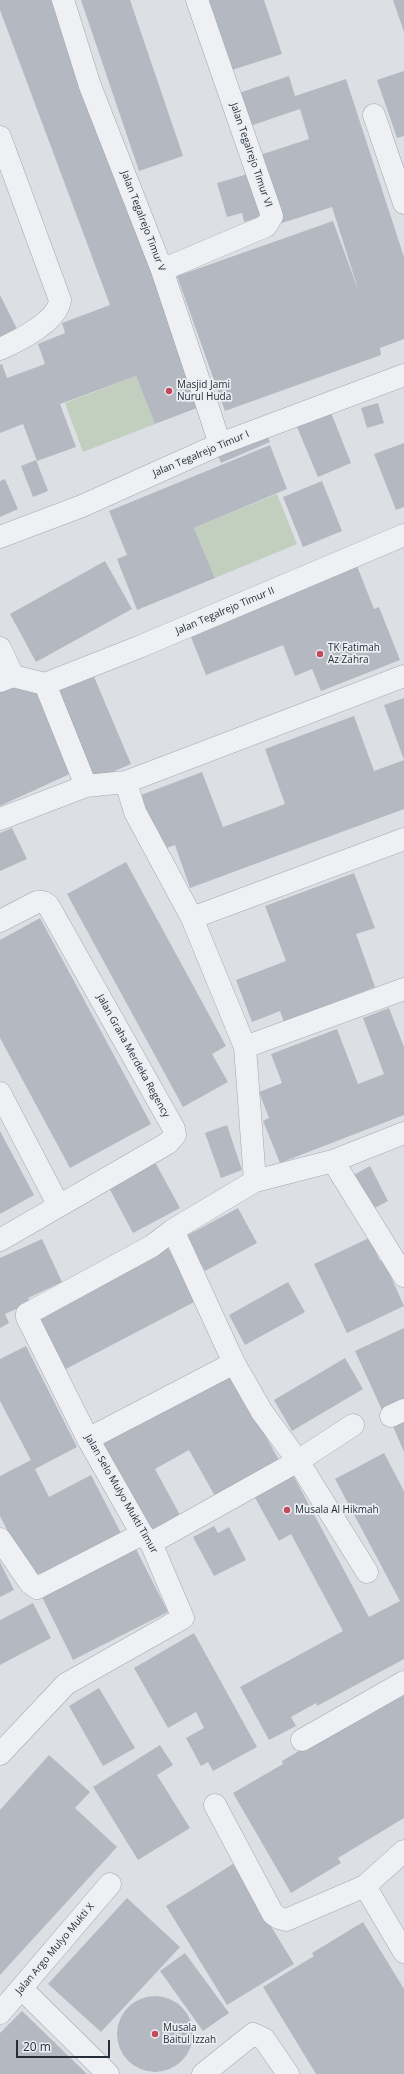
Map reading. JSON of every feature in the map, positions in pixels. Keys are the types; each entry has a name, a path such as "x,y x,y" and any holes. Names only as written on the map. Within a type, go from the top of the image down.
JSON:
{"street":[{"name":"Jalan Tegalrejo Timur V","path":"63,0 90,86 162,270 220,444"},
{"name":"Jalan Tegalrejo Timur VI","path":"162,270 266,226 272,216 197,0"},
{"path":"374,116 404,203"},
{"path":"0,137 60,300 56,312 26,337 0,349"},
{"name":"Jalan Tegalrejo Timur I","path":"0,537 82,506 220,444 404,375"},
{"name":"Jalan Tegalrejo Timur II","path":"45,684 139,647 404,535"},
{"path":"0,648 6,678 45,684 86,786"},
{"path":"0,819 86,786 126,782 404,676"},
{"path":"126,782 135,812 192,918 246,1047 255,1181"},
{"path":"192,918 404,839"},
{"name":"Jalan Graha Merdeka Regency","path":"0,921 37,902 43,902 48,905 174,1129 175,1135 168,1143 0,1240"},
{"path":"246,1047 404,989"},
{"path":"0,1093 59,1206"},
{"path":"367,1572 298,1461 262,1412 234,1363 173,1230 255,1181 333,1161 404,1133"},
{"path":"333,1161 404,1276"},
{"name":"Jalan Selo Mulyo Mukti Timur","path":"0,1754 66,1684 183,1618 147,1539 88,1439 27,1318 27,1314 152,1246 173,1230"},
{"path":"88,1439 234,1363"},
{"path":"0,1539 30,1583 37,1588 147,1539 298,1461 353,1425"},
{"path":"302,1740 404,1682"},
{"path":"216,1805 273,1914 286,1920 365,1886 404,1851"},
{"name":"Jalan Argo Mulyo Mukti X","path":"0,2013 110,1884"},
{"path":"365,1886 404,1952"},
{"path":"22,1989 108,2074"},
{"path":"203,2074 253,2034 264,2039 288,2074"}],"green space":[{"path":"136,376 155,424 83,452 65,403"},
{"path":"277,494 297,544 215,578 194,528"}],"building":[{"path":"0,0 51,0 202,406 155,424 136,376 60,404 76,447 37,461 23,424 0,433 0,365 2,364 7,378 45,364 38,344 65,333 62,323 110,305 0,10"},
{"path":"81,0 130,0 183,156 139,171"},
{"path":"209,0 264,0 282,54 232,70"},
{"path":"393,0 404,0 404,32"},
{"path":"404,71 404,136 397,138 377,80"},
{"path":"289,76 295,96 346,79 404,257 404,339 380,348 381,355 225,411 177,276 333,221 359,292 332,207 282,223 260,155 309,139 300,109 250,126 239,93"},
{"path":"248,174 261,217 244,222 242,213 227,217 217,183"},
{"path":"0,295 18,331 0,340"},
{"path":"378,403 384,423 367,428 361,408"},
{"path":"328,405 351,463 318,477 294,420"},
{"path":"265,429 270,442 221,463 215,449"},
{"path":"404,443 404,507 396,510 374,454"},
{"path":"270,445 287,489 194,528 215,578 137,610 117,559 127,555 109,511"},
{"path":"36,460 48,491 33,497 21,466"},
{"path":"5,479 18,509 0,517 0,481"},
{"path":"322,481 342,531 303,547 283,497"},
{"path":"105,561 132,609 36,662 10,614"},
{"path":"357,566 374,609 379,607 400,660 321,691 312,669 295,676 283,645 206,675 189,632"},
{"path":"92,672 131,764 94,780 55,687"},
{"path":"12,682 36,688 74,772 0,806 0,688"},
{"path":"404,698 404,760 384,705"},
{"path":"354,716 374,771 404,760 404,809 190,888 175,845 161,850 141,795 202,772 223,827 285,804 265,749"},
{"path":"12,828 27,859 0,871 0,833"},
{"path":"126,862 226,1046 212,1054 228,1082 183,1107 67,894"},
{"path":"354,873 375,928 356,934 375,987 284,1022 280,1011 252,1022 236,980 286,961 265,906"},
{"path":"40,918 151,1124 70,1168 0,1038 0,940"},
{"path":"389,1008 404,1047 404,1115 280,1163 263,1121 269,1118 259,1092 282,1083 271,1054 337,1029 358,1084 384,1074 363,1018"},
{"path":"227,1125 242,1170 221,1178 205,1133"},
{"path":"0,1131 34,1195 0,1214"},
{"path":"155,1162 180,1208 133,1233 108,1186"},
{"path":"370,1166 388,1201 369,1211 350,1177"},
{"path":"238,1208 257,1243 205,1271 186,1236"},
{"path":"369,1238 380,1261 383,1259 404,1306 347,1333 314,1264"},
{"path":"42,1239 62,1282 28,1298 30,1303 5,1314 9,1323 0,1328 0,1258"},
{"path":"167,1246 196,1301 64,1370 36,1315"},
{"path":"288,1282 305,1312 245,1345 229,1315"},
{"path":"404,1328 404,1399 382,1410 355,1351"},
{"path":"26,1346 77,1447 35,1469 49,1497 91,1475 123,1537 43,1579 40,1573 31,1577 0,1516 0,1476 31,1460 0,1401 0,1359"},
{"path":"345,1358 363,1389 292,1431 274,1400"},
{"path":"229,1371 279,1460 215,1496 189,1450 155,1469 180,1515 150,1531 101,1443"},
{"path":"404,1419 404,1452 392,1424"},
{"path":"384,1453 404,1491 404,1659 317,1706 316,1703 291,1717 296,1726 269,1740 240,1687 343,1631 291,1534 279,1541 254,1496 293,1475 369,1617 400,1601 335,1479"},
{"path":"214,1526 218,1533 229,1527 246,1560 214,1576 193,1537"},
{"path":"136,1549 168,1612 73,1660 42,1597"},
{"path":"0,1562 14,1590 0,1597"},
{"path":"33,1603 51,1638 0,1665 0,1620"},
{"path":"194,1633 257,1747 213,1771 208,1762 201,1766 186,1738 204,1728 196,1712 168,1728 134,1668"},
{"path":"99,1688 135,1748 103,1766 69,1706"},
{"path":"404,1689 404,1818 338,1858 341,1863 291,1893 233,1793 283,1764 282,1761"},
{"path":"160,1745 173,1765 157,1775 190,1828 138,1860 93,1787"},
{"path":"49,1755 90,1792 75,1808 117,1847 0,1975 0,1810"},
{"path":"233,1864 294,1964 227,2005 166,1906"},
{"path":"127,1898 180,1947 101,2032 48,1984"},
{"path":"363,1922 404,1989 404,2074 316,2074 263,1987 314,1956 312,1953"},
{"path":"185,1953 229,2013 203,2031 160,1971"},
{"name":"Musala Baitul Izzah","path":"155,1996 170,1999 182,2007 190,2019 193,2034 190,2049 182,2061 170,2069 155,2072 140,2069 128,2061 120,2049 117,2034 120,2019 128,2007 140,1999"},
{"path":"22,2011 87,2074 0,2074 0,2033"}],"place":[{"name":"Masjid Jami Nurul Huda","path":"169,391"},
{"name":"TK Fatimah Az Zahra","path":"320,654"},
{"name":"Musala Al Hikmah","path":"287,1510"},
{"name":"Musala Baitul Izzah","path":"155,2034"}]}
